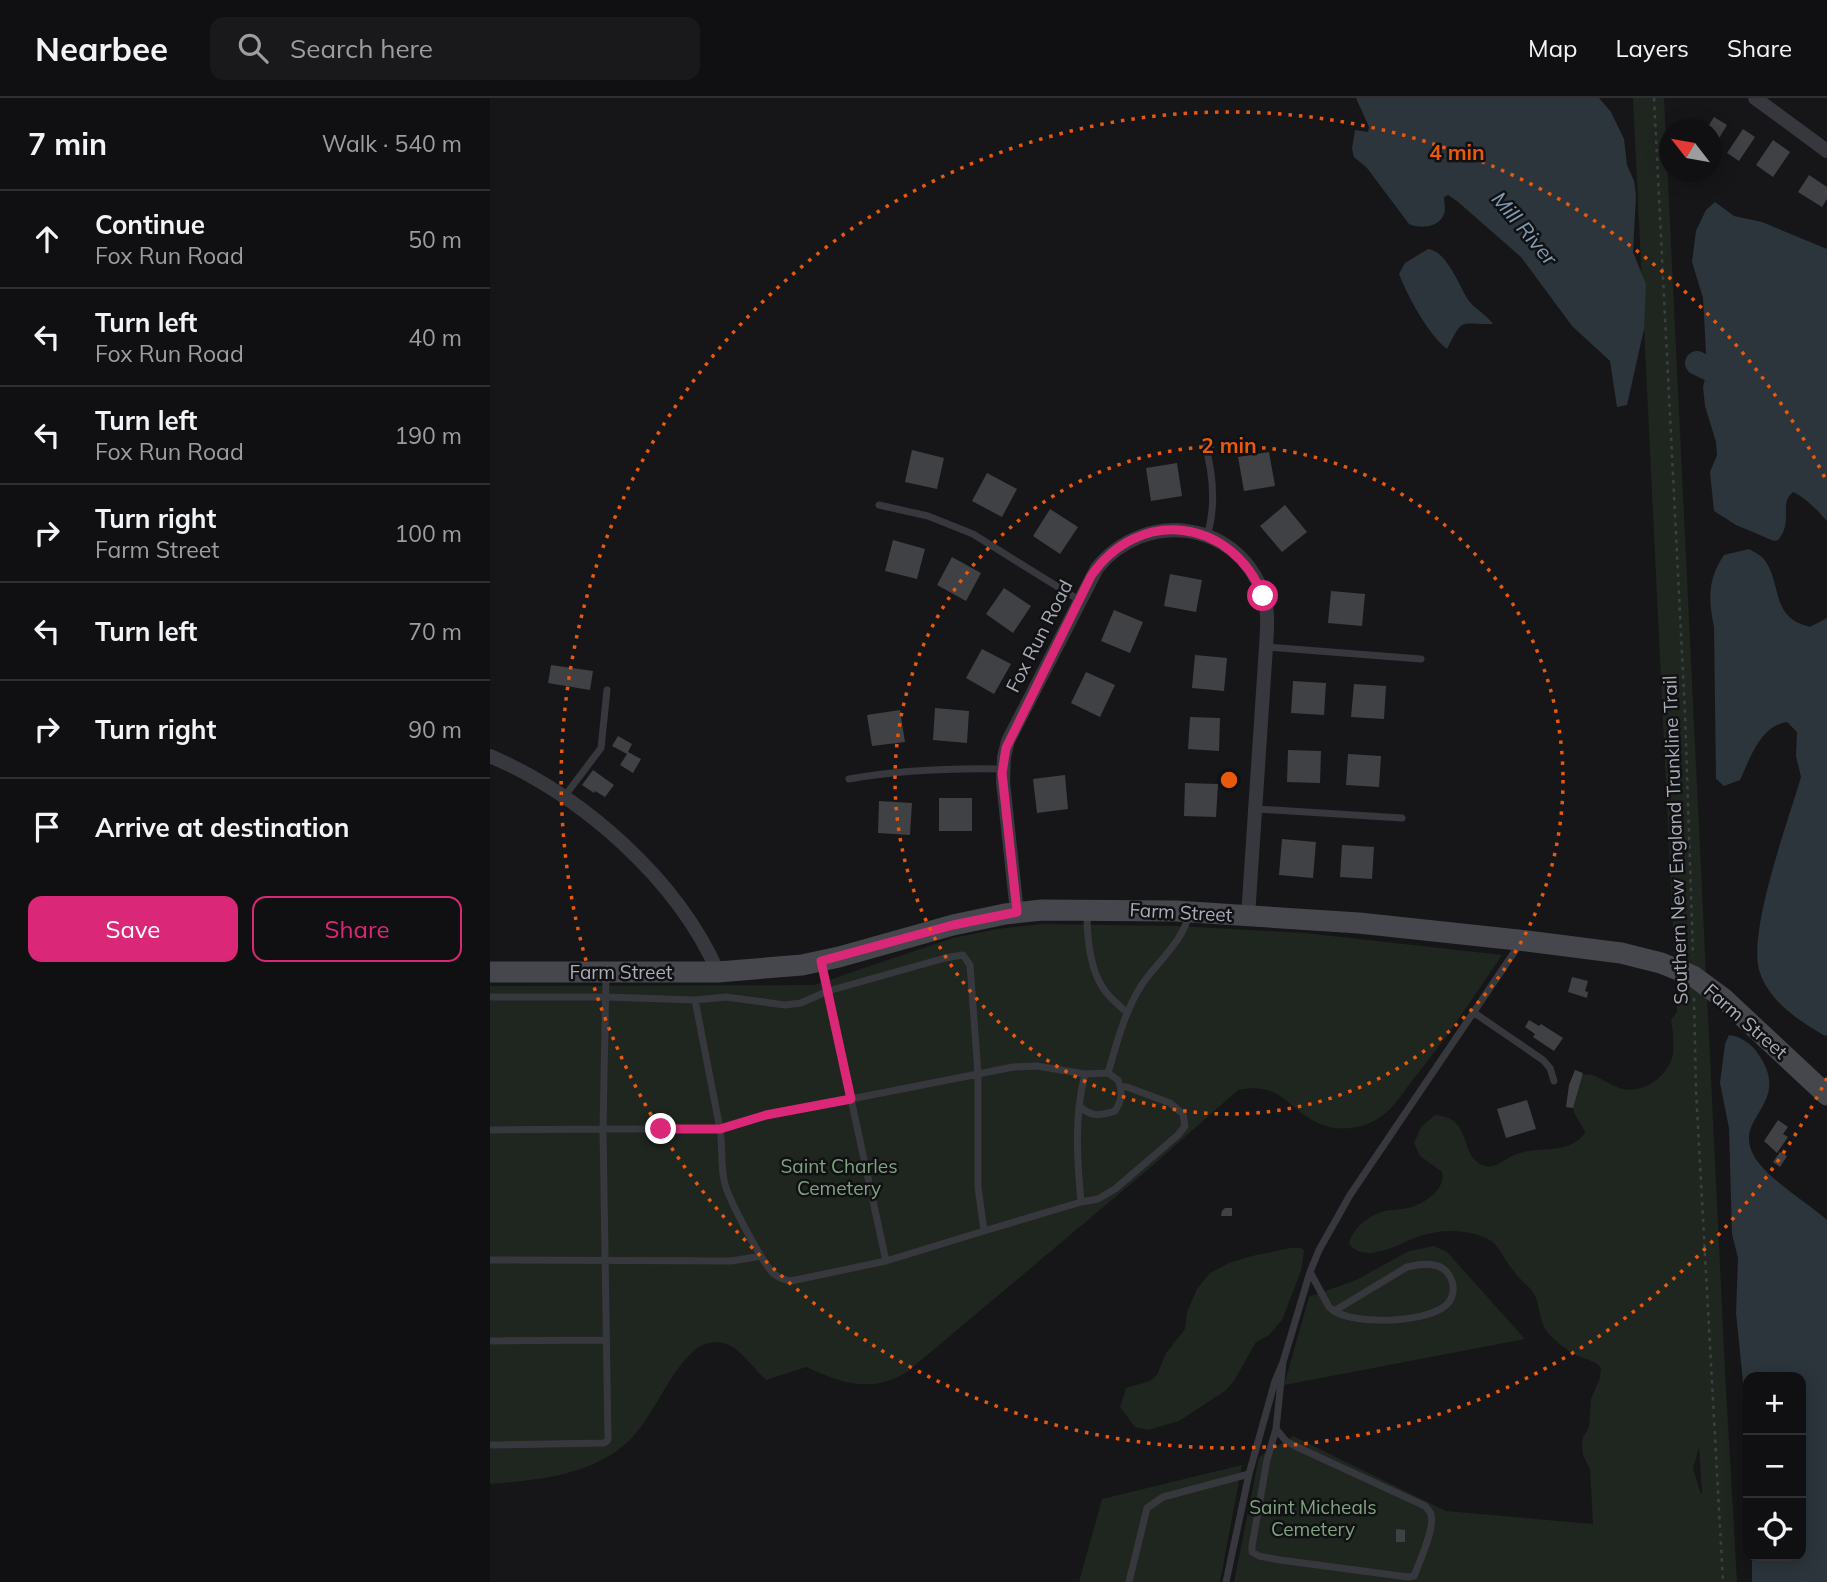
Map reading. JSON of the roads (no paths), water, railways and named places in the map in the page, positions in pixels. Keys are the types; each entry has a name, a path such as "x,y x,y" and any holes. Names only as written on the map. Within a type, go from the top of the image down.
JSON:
{"street":[{"path":"1755,98 1827,151"},
{"name":"Fox Run Road","path":"1017,912 1003,769 1008,740 1097,568 1110,554 1144,534 1184,530 1207,536 1237,554 1255,578 1266,605 1266,647 1248,916"},
{"path":"490,756 541,782 584,810 646,867 690,921 718,972"},
{"name":"Farm Street","path":"490,972 718,972 781,967 821,961 953,925 1017,912 1087,909 1189,912 1359,923 1523,940 1645,958 1693,976 1746,1017 1827,1095"}],"lane":[{"path":"1204,440 1213,488 1211,521 1207,536"},
{"path":"878,505 928,516 961,528 1002,550 1079,600"},
{"path":"1266,647 1421,659"},
{"path":"563,797 601,748 607,690"},
{"path":"849,779 926,769 1003,769"},
{"path":"1256,809 1402,818"},
{"path":"1087,909 1090,954 1097,976 1103,988 1126,1012"},
{"path":"1108,1073 1126,1012 1142,985 1182,931 1189,912"},
{"path":"1226,1582 1249,1474 1275,1381 1319,1250 1350,1195 1523,940"},
{"path":"490,997 695,1000 726,997 785,1005 801,1003 828,991 963,955 970,965 978,1074 978,1186 984,1231"},
{"path":"821,961 886,1261"},
{"path":"490,1444 604,1443 608,1440 603,1129 606,972"},
{"path":"695,1000 720,1129 726,1188 771,1272 791,1281 886,1261 1098,1199 1115,1189 1185,1126 1183,1114 1171,1104 1128,1087 1121,1087"},
{"path":"1473,1012 1543,1059 1554,1081"},
{"path":"490,1130 720,1129 766,1115 1013,1067 1037,1066 1085,1074 1108,1073 1118,1080 1121,1102 1115,1111 1088,1114 1080,1107"},
{"path":"1081,1202 1077,1160 1085,1074"},
{"path":"490,1260 732,1261 761,1256"},
{"path":"1310,1272 1329,1307 1334,1311 1343,1317 1368,1320 1418,1316 1447,1305 1454,1290 1452,1278 1446,1270 1436,1265 1407,1267 1375,1289 1334,1311"},
{"path":"490,1341 606,1340"},
{"path":"1276,1429 1286,1441 1295,1446 1425,1506 1431,1513 1432,1520 1414,1576 1280,1560 1252,1552 1267,1460 1276,1429 1283,1362"},
{"path":"1129,1582 1147,1508 1163,1497 1249,1474"}],"water":[{"path":"1356,98 1599,98 1611,112 1624,139 1627,165 1634,181 1636,195 1633,252 1646,284 1644,329 1627,405 1617,407 1610,361 1572,326 1521,257 1457,201 1448,195 1444,197 1444,214 1434,225 1418,227 1409,224 1367,168 1354,157 1352,149 1355,130 1368,132 1369,127"},
{"path":"1715,202 1734,216 1762,222 1827,249 1827,521 1807,501 1793,492 1787,502 1783,533 1774,541 1736,525 1714,511 1710,472 1717,455 1716,442 1705,406 1703,387 1707,371 1703,298 1692,262 1696,231 1706,210"},
{"path":"1428,249 1435,251 1447,262 1469,301 1493,324 1464,324 1447,349 1419,314 1399,274 1405,263"},
{"path":"1749,549 1766,562 1779,601 1789,617 1810,627 1827,618 1825,1036 1795,1017 1778,1002 1760,973 1757,955 1771,876 1801,777 1796,756 1797,732 1787,722 1778,725 1757,745 1740,780 1724,786 1716,779 1712,581 1724,555"},
{"path":"1729,1035 1741,1038 1756,1051 1766,1069 1769,1084 1767,1097 1750,1130 1749,1142 1754,1156 1777,1181 1827,1220 1827,1582 1752,1582 1752,1561 1806,1561 1806,1372 1743,1372 1743,1381 1736,1313 1738,1258 1732,1234 1729,1128 1720,1083 1725,1044"}],"waterway":[{"name":"Mill River","path":"1697,363 1734,381"}],"park label":[{"name":"Saint Charles Cemetery","path":"839,1177"},
{"name":"Saint Micheals Cemetery","path":"1313,1518"}]}
